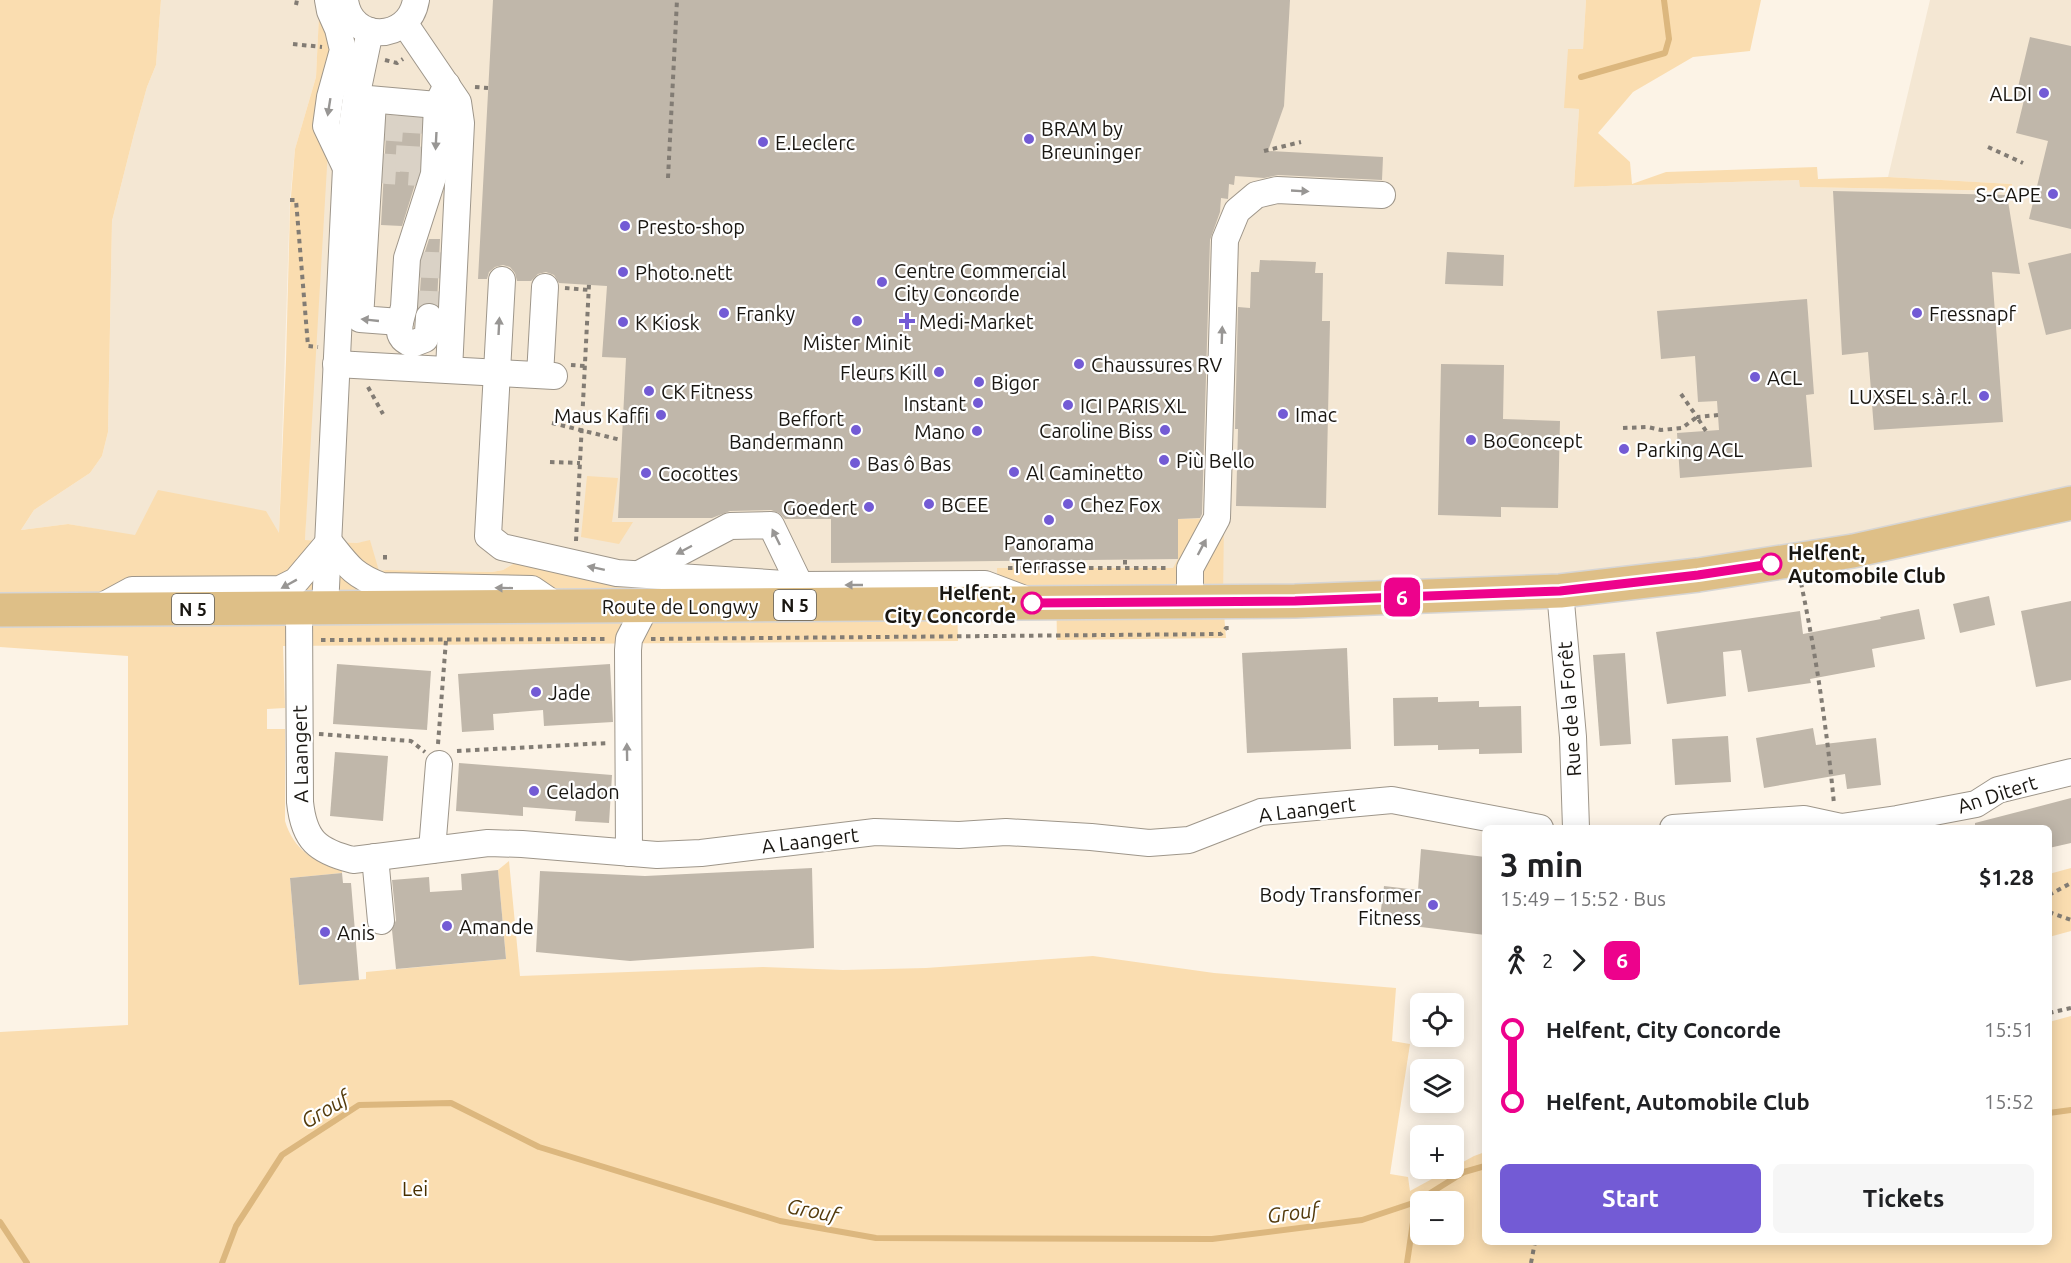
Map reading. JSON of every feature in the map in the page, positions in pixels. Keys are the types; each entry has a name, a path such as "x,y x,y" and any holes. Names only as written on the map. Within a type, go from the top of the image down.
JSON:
{"main road":[{"name":"Route de Longwy","path":"0,610 1295,601 1560,591 1698,575 1796,560 1937,534 2071,503"}],"street":[{"path":"328,0 343,50 330,97 326,126 346,168"},
{"path":"345,0 351,18 359,26 382,33 405,24 412,14 416,0"},
{"path":"405,24 458,102 461,123 446,174 432,239"},
{"path":"370,31 389,106 360,319 400,322"},
{"path":"389,106 451,92"},
{"name":"A Laangert","path":"389,106 346,168 329,542 312,608 299,640 302,824 314,842 332,855 353,860 488,843 657,855 701,853 875,832 959,835 1006,832 1149,843 1189,840 1261,812 1392,800 1524,825"},
{"path":"429,317 425,339 412,344 401,337 399,330 404,308 407,258 446,174"},
{"path":"446,174 449,370"},
{"path":"1190,602 1190,568 1217,518 1225,240 1237,211 1256,195 1277,190 1382,195"},
{"path":"501,280 488,536 502,547 617,573 800,585 985,584 1035,603"},
{"path":"336,364 547,375 545,287"},
{"path":"638,574 729,526 771,525 800,585"},
{"path":"97,609 132,590 280,589 296,581 329,542 350,569 364,579 382,586 531,589 557,606"},
{"name":"Rue de la Forêt","path":"1560,591 1573,737 1576,825"},
{"path":"629,853 617,726 627,650 646,606"},
{"path":"432,850 439,755"},
{"name":"An Ditert","path":"1855,825 1976,804 1998,790 2071,772"},
{"name":"An Ditert","path":"1717,825 1804,819 1835,825"},
{"path":"375,857 381,921"}],"path":[{"path":"296,6 297,0"},
{"path":"668,178 677,0"},
{"path":"451,92 488,88"},
{"path":"1264,150 1301,142"},
{"path":"1988,147 2024,163"},
{"path":"290,200 296,200 308,346"},
{"path":"576,543 589,284"},
{"path":"1681,394 1706,431"},
{"path":"1623,428 1648,427 1661,430 1682,428 1697,417 1718,415"},
{"path":"552,423 621,441"},
{"path":"550,462 580,463"},
{"path":"1125,560 1125,568"},
{"path":"1796,560 1815,661 1829,758 1835,825"},
{"path":"299,640 1221,634 1226,628 1238,628"},
{"path":"439,755 446,640"},
{"path":"300,733 411,741 424,752 439,755 617,726"},
{"path":"2052,893 2071,883"},
{"path":"2052,913 2071,920"},
{"path":"2052,1012 2071,1008"},
{"path":"1531,1263 1534,1245"}],"shaded area":[{"path":"161,0 1586,0 1583,50 1569,49 1565,108 1579,109 1574,187 1800,180 1800,187 2011,191 2012,184 1888,177 1930,0 2071,0 2071,503 1698,575 1057,603 530,554 503,570 492,572 378,571 370,541 357,543 305,540 328,48 326,31 319,17 316,77 295,149 290,200 279,534 135,536 68,524 21,530 34,510 90,473 102,456 108,432 112,221 147,87 156,65"}],"green space":[{"name":"Lei","path":"0,0 161,0 156,65 147,87 112,221 108,432 102,456 90,473 34,510 21,530 68,524 135,535 158,490 266,511 279,533 290,208 295,149 316,77 319,15 326,31 328,47 334,48 305,540 357,543 370,540 379,571 492,572 503,570 530,554 957,603 958,641 283,646 285,708 267,709 267,729 285,729 285,821 293,840 306,854 342,871 342,873 290,878 299,985 366,979 366,972 506,959 498,870 509,861 520,976 763,967 843,970 926,968 1093,956 1214,973 1396,988 1392,1041 1410,1044 1390,1174 1408,1177 1410,1191 1432,1179 1464,1179 1464,1161 1482,1153 1482,1245 2052,1245 2052,1021 2071,1016 2071,1263 0,1263 0,1032 128,1025 128,656 0,647"},
{"path":"1586,0 1761,0 1750,51 1693,57 1633,92 1598,133 1630,162 1632,184 1666,172 1817,167 1818,179 1888,177 2012,184 2012,191 1800,187 1799,180 1574,187 1579,109 1564,108 1568,49 1583,49"},
{"path":"587,476 618,478 612,522 633,522 619,544 581,537"},
{"path":"1224,518 1223,602 1226,638 1057,640 1056,587 1037,588 997,580 997,568 1173,568 1178,559 1178,519"},
{"path":"2071,868 2071,931 2052,936 2052,873"}],"building":[{"name":"Centre Commercial City Concorde","path":"493,0 1290,0 1284,106 1268,151 1383,157 1382,180 1278,175 1264,178 1235,176 1234,185 1229,184 1228,199 1221,198 1220,212 1210,240 1202,514 1200,518 1178,519 1178,559 831,563 831,519 785,519 779,513 771,510 730,511 712,518 618,518 626,358 602,357 607,286 559,283 554,275 546,272 538,274 531,281 517,281 510,267 503,265 489,272 487,279 478,279"},
{"name":"ALDI","path":"2030,37 2071,46 2071,229 2029,219 2048,141 2016,133 2024,100 2017,99 2018,87"},
{"path":"387,116 421,119 419,171 402,226 381,225"},
{"name":"Fressnapf","path":"1833,191 2007,195 2020,274 1992,272 2003,422 1874,430 1868,352 1842,355"},
{"path":"429,239 440,239 437,304 429,302 419,306 422,261"},
{"path":"1447,252 1504,255 1503,286 1445,284"},
{"path":"2071,253 2071,329 2046,335 2028,263"},
{"name":"Imac","path":"1260,260 1316,262 1315,273 1323,273 1322,321 1330,321 1326,508 1236,506 1238,307 1250,308 1251,272 1259,272"},
{"name":"ACL","path":"1807,299 1814,394 1806,395 1812,467 1680,478 1677,433 1719,430 1717,401 1698,402 1695,356 1661,359 1657,311"},
{"name":"BoConcept","path":"1441,364 1504,365 1503,419 1560,421 1558,508 1501,507 1501,517 1438,515"},
{"path":"1989,596 1995,625 1960,633 1953,604"},
{"path":"2071,601 2071,680 2036,687 2021,611"},
{"path":"1919,609 1925,639 1872,649 1875,667 1810,679 1811,683 1748,692 1741,650 1723,652 1726,696 1667,704 1656,632 1800,611 1803,634"},
{"path":"1347,648 1351,749 1247,753 1242,653"},
{"path":"1625,653 1631,744 1600,746 1593,655"},
{"path":"337,664 431,671 427,730 333,724"},
{"name":"Jade","path":"610,664 613,722 544,726 543,710 493,714 494,730 462,732 458,674"},
{"path":"1438,697 1438,702 1479,701 1479,707 1521,706 1522,753 1479,754 1479,749 1438,750 1438,745 1394,746 1393,698"},
{"path":"1813,728 1816,745 1876,738 1881,785 1847,789 1845,774 1764,788 1756,738"},
{"path":"1728,736 1731,782 1675,785 1672,739"},
{"path":"335,752 388,756 383,821 330,816"},
{"name":"Celadon","path":"459,763 612,775 609,823 575,821 576,811 523,807 523,816 456,811"},
{"path":"2071,798 2071,843 2052,847 2052,825 1975,825 1975,823"},
{"name":"Body Transformer Fitness","path":"1421,849 1482,857 1482,935 1413,926 1413,921 1380,917 1384,886 1418,890"},
{"path":"812,868 814,948 630,961 536,952 540,871 645,876"},
{"name":"Amande","path":"498,870 506,959 396,969 392,930 396,920 392,880 429,877 430,892 462,890 461,874"},
{"name":"Anis","path":"342,873 343,883 351,883 359,980 299,985 290,878"}],"waterway":[{"path":"1581,77 1665,53 1669,39 1664,0"},
{"name":"Grouf","path":"222,1263 236,1226 282,1155 359,1105 451,1103 539,1147 780,1221 876,1238 1212,1239 1362,1220 1416,1202 1464,1172 1482,1167"},
{"name":"Grouf","path":"2052,1113 2071,1110"},
{"name":"Grouf","path":"0,1222 27,1263"},
{"path":"1407,1263 1410,1243"}],"tunnel":[{"path":"391,115 387,171 434,174"},
{"path":"408,172 411,116"},
{"path":"429,317 432,239"}],"bus line":[{"name":"6","path":"1032,603 1295,601 1560,591 1771,564"}],"place":[{"name":"ALDI","path":"2044,93"},
{"name":"BRAM by Breuninger","path":"1029,139"},
{"name":"E.Leclerc","path":"763,142"},
{"name":"S-CAPE","path":"2053,194"},
{"name":"Presto-shop","path":"625,226"},
{"name":"Photo.nett","path":"623,272"},
{"name":"Centre Commercial City Concorde","path":"882,282"},
{"name":"Franky","path":"724,313"},
{"name":"Fressnapf","path":"1917,313"},
{"name":"Mister Minit","path":"857,321"},
{"name":"Medi-Market","path":"907,321"},
{"name":"K Kiosk","path":"623,322"},
{"name":"Chaussures RV","path":"1079,364"},
{"name":"Fleurs Kill","path":"939,372"},
{"name":"ACL","path":"1755,377"},
{"name":"Bigor","path":"979,382"},
{"name":"CK Fitness","path":"649,391"},
{"name":"LUXSEL s.à.r.l.","path":"1984,396"},
{"name":"Instant","path":"978,403"},
{"name":"ICI PARIS XL","path":"1068,405"},
{"name":"Imac","path":"1283,414"},
{"name":"Maus Kaffi","path":"661,415"},
{"name":"Beffort Bandermann","path":"856,430"},
{"name":"Caroline Biss","path":"1165,430"},
{"name":"Mano","path":"977,431"},
{"name":"BoConcept","path":"1471,440"},
{"name":"Parking ACL","path":"1624,449"},
{"name":"Più Bello","path":"1164,460"},
{"name":"Bas ô Bas","path":"855,463"},
{"name":"Al Caminetto","path":"1014,472"},
{"name":"Cocottes","path":"646,473"},
{"name":"BCEE","path":"929,504"},
{"name":"Chez Fox","path":"1068,504"},
{"name":"Goedert","path":"869,507"},
{"name":"Panorama Terrasse","path":"1049,520"},
{"name":"Helfent, Automobile Club","path":"1771,564"},
{"name":"Helfent, City Concorde","path":"1032,603"},
{"name":"Jade","path":"536,692"},
{"name":"Celadon","path":"534,791"},
{"name":"Body Transformer Fitness","path":"1433,905"},
{"name":"Amande","path":"447,926"},
{"name":"Anis","path":"325,932"}]}
